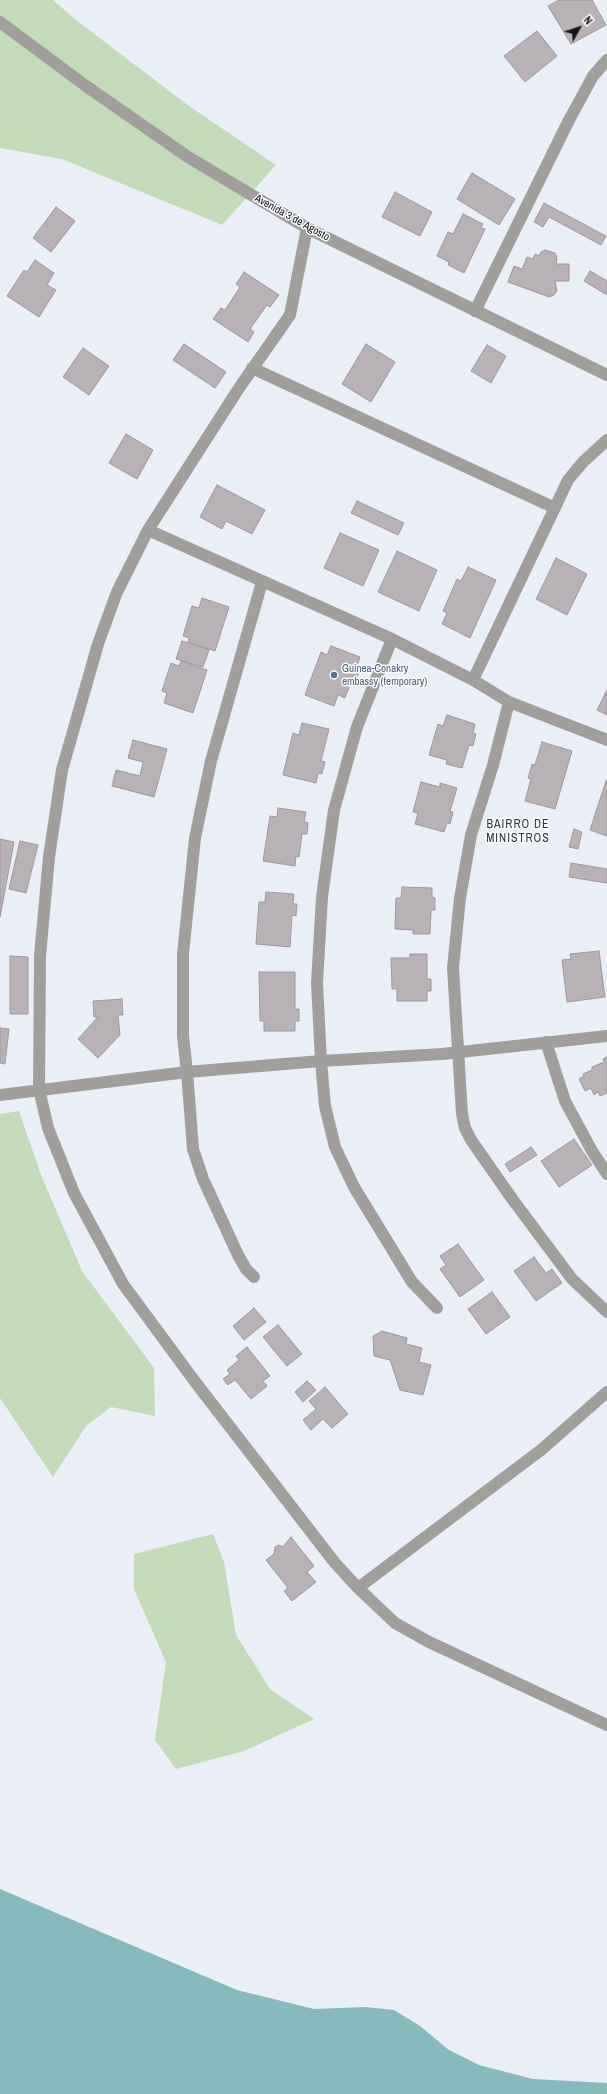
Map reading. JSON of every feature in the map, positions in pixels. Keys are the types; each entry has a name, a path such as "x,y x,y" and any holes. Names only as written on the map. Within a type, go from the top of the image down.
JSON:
{"street":[{"name":"Avenida 3 de Agosto","path":"0,22 86,86 188,157 307,228 607,375"},
{"path":"475,311 568,122 593,76 607,60"},
{"path":"307,228 290,315 252,368 148,530 117,592 101,636 62,770 49,856 40,956 39,1089 48,1128 74,1193 123,1284 196,1383 335,1563 358,1588 395,1623 429,1642 607,1725"},
{"path":"252,368 555,508"},
{"path":"473,680 568,480 583,462 607,440"},
{"path":"148,530 392,639 473,680 509,702 607,740"},
{"path":"254,1277 246,1269 238,1255 203,1179 193,1149 183,1036 183,954 195,838 211,761 262,582"},
{"path":"392,639 357,728 334,810 322,897 317,983 321,1061 325,1106 335,1147 354,1187 412,1282 437,1308"},
{"path":"509,702 493,765 471,835 460,898 453,968 462,1114 465,1128 513,1200 572,1279 607,1312"},
{"path":"0,1094 186,1072 458,1052 607,1036"},
{"path":"546,1042 565,1101 592,1151 607,1174"},
{"path":"358,1588 541,1450 607,1392"}],"green space":[{"path":"0,0 53,0 76,20 189,106 276,165 222,225 62,159 0,148"},
{"path":"19,1111 41,1175 82,1271 154,1368 155,1416 111,1407 86,1426 53,1477 0,1398 0,1114"},
{"path":"213,1534 224,1562 236,1635 270,1689 314,1719 244,1751 176,1769 155,1740 166,1662 134,1589 134,1554"}],"water":[{"path":"0,1889 237,1990 314,2009 365,2007 394,2010 420,2026 449,2050 479,2065 533,2079 607,2083 607,2094 0,2094"}],"building":[{"path":"559,0 592,0 606,25 571,44 548,6"},
{"path":"537,31 557,56 525,82 504,56"},
{"path":"472,173 515,199 499,225 457,199"},
{"path":"395,192 432,212 420,236 382,217"},
{"path":"544,203 606,236 601,245 549,217 543,227 534,222"},
{"path":"56,207 75,221 51,252 33,238"},
{"path":"463,214 483,224 481,228 485,229 464,273 448,265 449,262 437,256 448,232 453,234"},
{"path":"545,250 555,253 557,258 556,264 569,264 569,281 555,281 557,291 554,295 549,297 508,282 514,266 522,269 527,257 533,259 535,254 539,256 541,252"},
{"path":"35,260 54,273 47,285 56,290 39,317 7,296 24,270 27,272"},
{"path":"590,271 607,281 607,295 584,281"},
{"path":"244,272 279,295 270,307 267,305 250,329 254,332 248,342 213,319 221,308 225,310 240,287 236,284"},
{"path":"184,344 226,372 215,388 173,360"},
{"path":"366,344 395,362 371,402 342,384"},
{"path":"487,345 506,356 491,383 471,371"},
{"path":"83,348 109,366 89,395 63,377"},
{"path":"126,434 153,450 137,479 109,463"},
{"path":"217,485 265,510 252,534 226,521 222,529 200,517"},
{"path":"357,501 404,523 398,535 351,513"},
{"path":"340,533 379,550 363,586 324,568"},
{"path":"397,551 437,570 419,611 378,592"},
{"path":"556,558 587,574 567,615 536,599"},
{"path":"468,567 496,580 470,638 442,624 447,613 443,611 457,579 461,581"},
{"path":"202,598 229,607 215,651 188,642 189,638 183,636 192,606 199,608"},
{"path":"182,641 209,650 203,667 176,659"},
{"path":"331,646 360,657 357,666 360,667 357,678 353,676 345,698 338,695 334,706 305,695 321,652 327,655"},
{"path":"181,661 207,670 193,713 164,703 167,693 162,691 171,663 179,666"},
{"path":"607,690 607,715 597,710"},
{"path":"447,715 475,724 473,733 476,734 473,746 469,745 462,768 446,764 447,760 429,755 438,724 443,726"},
{"path":"302,723 329,729 321,761 325,762 322,774 318,773 316,783 283,775 293,733 299,735"},
{"path":"133,740 167,749 154,797 112,786 116,770 140,776 143,762 128,758"},
{"path":"542,742 572,751 555,809 525,801 531,779 528,778 532,764 535,765"},
{"path":"607,781 607,836 590,830"},
{"path":"421,782 440,787 440,783 457,788 450,811 453,812 450,824 447,823 444,832 415,824 418,813 413,812"},
{"path":"278,808 306,812 304,822 308,823 307,834 302,834 299,857 296,856 295,866 263,861 270,816 277,817"},
{"path":"574,829 582,832 578,849 569,847"},
{"path":"0,839 14,842 0,917"},
{"path":"20,841 38,845 26,893 9,889"},
{"path":"571,863 607,869 607,883 569,877"},
{"path":"402,887 432,888 432,897 435,898 435,910 431,910 430,934 413,934 413,930 395,929 396,898 401,898"},
{"path":"266,892 294,894 293,904 297,904 296,916 292,915 290,947 256,944 259,902 265,902"},
{"path":"599,951 605,997 567,1002 562,960 571,959 570,954"},
{"path":"410,954 427,954 427,979 431,979 431,991 427,991 427,1001 397,1001 397,989 392,989 391,958 410,958"},
{"path":"10,956 28,957 28,1014 10,1014"},
{"path":"259,972 295,972 295,1009 299,1009 299,1021 295,1021 295,1031 264,1031 264,1021 260,1021"},
{"path":"122,999 123,1015 118,1015 120,1035 98,1058 78,1039 98,1017 94,1017 93,1001"},
{"path":"0,1028 9,1029 5,1064 0,1063"},
{"path":"607,1057 607,1093 600,1096 598,1092 594,1095 591,1088 585,1091 579,1079 584,1076 583,1074 592,1070 592,1067 604,1062 603,1059"},
{"path":"574,1139 592,1165 559,1187 541,1161"},
{"path":"531,1147 537,1155 510,1172 505,1164"},
{"path":"458,1244 484,1280 460,1297 440,1269 446,1265 440,1256"},
{"path":"534,1257 546,1273 552,1269 562,1283 536,1301 514,1271"},
{"path":"492,1292 510,1317 486,1334 468,1309"},
{"path":"254,1308 266,1322 244,1340 233,1326"},
{"path":"278,1325 302,1354 287,1366 263,1337"},
{"path":"382,1331 407,1338 406,1344 422,1348 419,1362 431,1365 423,1395 400,1390 390,1360 374,1356 373,1336"},
{"path":"247,1347 270,1376 263,1381 267,1386 251,1399 235,1380 228,1385 223,1379 230,1374 227,1370 239,1360 236,1356"},
{"path":"307,1381 316,1390 303,1402 295,1392"},
{"path":"325,1387 348,1414 332,1428 323,1419 311,1430 303,1420 316,1409 309,1401"},
{"path":"291,1537 314,1566 307,1572 316,1582 292,1601 284,1591 288,1588 266,1560 274,1554 275,1547 279,1545 283,1547"}],"place":[{"name":"Guinea-Conakry embassy (temporary)","path":"334,675"}],"district":[{"name":"BAIRRO DE MINISTROS","path":"518,832"}]}
